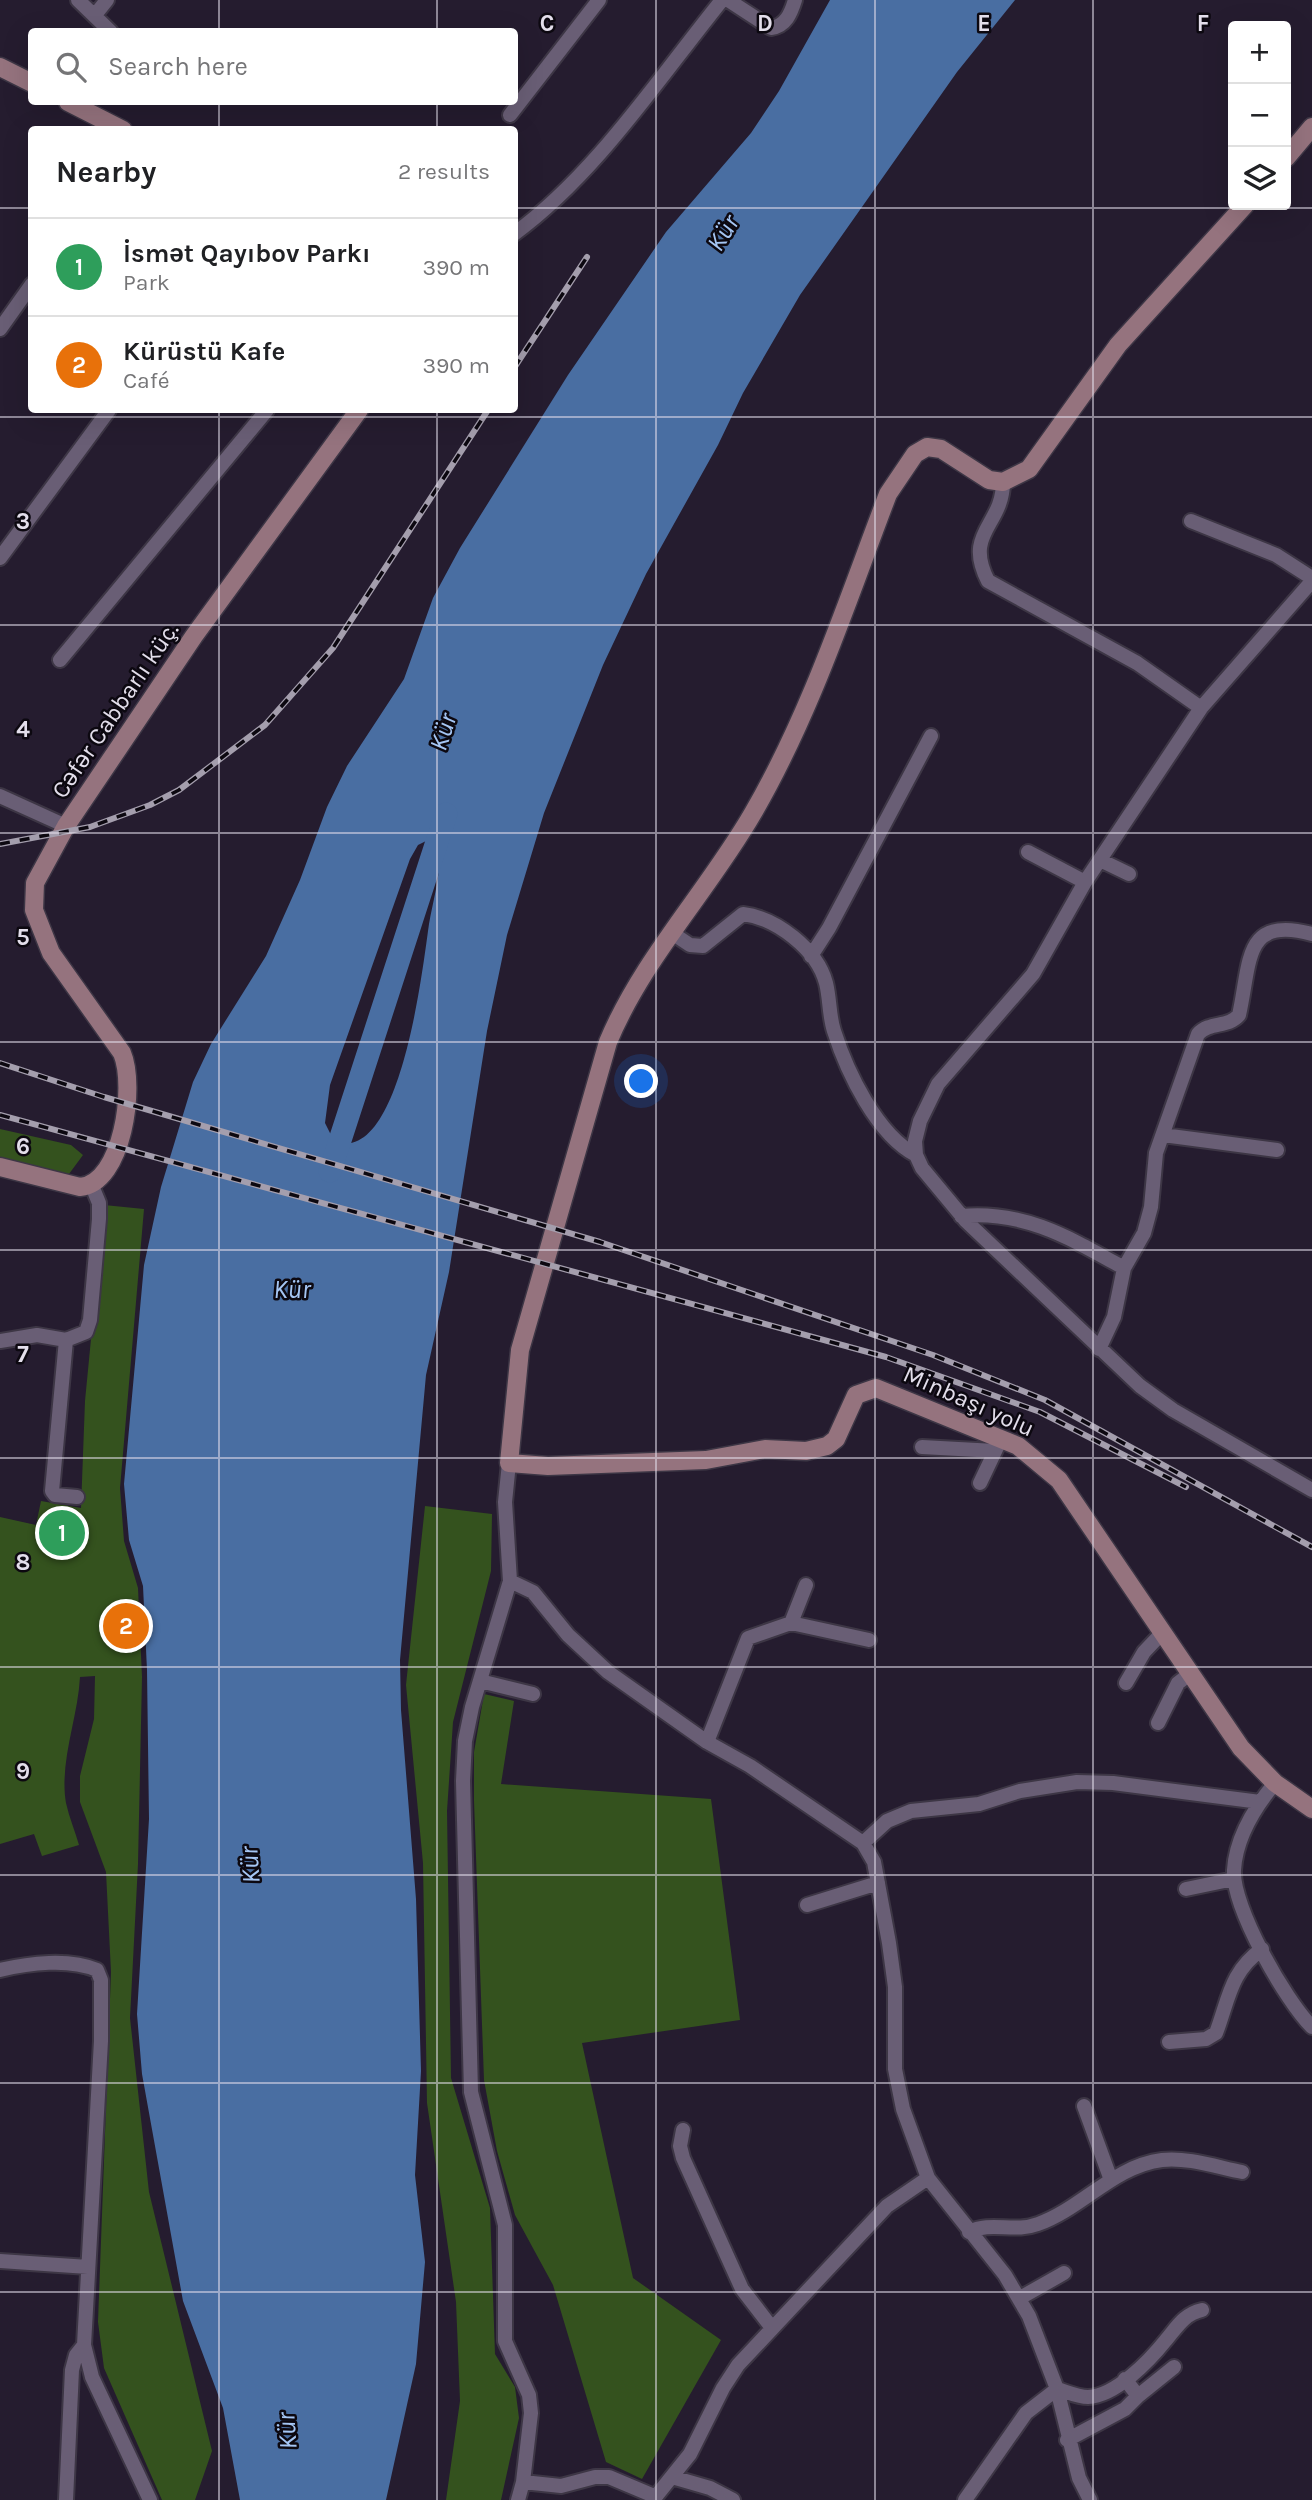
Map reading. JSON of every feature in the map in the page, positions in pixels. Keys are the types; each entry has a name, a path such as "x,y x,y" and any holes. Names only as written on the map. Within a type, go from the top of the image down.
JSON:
{"street":[{"path":"78,0 107,28"},
{"path":"94,15 107,0"},
{"path":"510,116 599,0"},
{"path":"518,231 546,210 580,176 722,0"},
{"path":"728,0 771,28 779,27 785,21 794,0"},
{"path":"0,67 28,81"},
{"path":"91,107 117,126"},
{"path":"1291,152 1312,127"},
{"path":"518,2500 523,2482 531,2413 529,2395 505,2341 504,2216 475,2116 471,2092 463,1781 465,1741 510,1581 505,1502 520,1350 597,1074 617,1021 773,778 793,735 888,495 900,474 915,454 928,447 941,449 989,480 1003,482 1029,469 1118,345 1240,210"},
{"path":"0,329 28,290"},
{"path":"0,558 107,413"},
{"path":"60,660 265,413"},
{"name":"Cəfər Cabbarlı küç.","path":"92,1186 109,1170 122,1127 129,1079 122,1053 51,953 34,910 35,883 66,826 194,636 357,413"},
{"path":"1003,482 1000,502 980,541 978,555 988,581 1137,663 1200,708"},
{"path":"916,1155 915,1141 920,1121 939,1084 1027,982 1085,882 1200,708 1312,580 1276,555 1191,521"},
{"path":"811,956 830,928 932,736"},
{"path":"0,796 66,826"},
{"path":"1028,852 1085,882"},
{"path":"1100,860 1129,874"},
{"path":"672,933 690,945 703,946 743,914 761,916 776,924 811,956 826,983 832,1028 887,1135 916,1155 937,1188 961,1216 1140,1386 1173,1410 1312,1490"},
{"path":"1099,1349 1111,1325 1124,1268 1144,1233 1151,1207 1156,1153 1198,1034 1204,1028 1234,1021 1239,1015 1255,944 1262,934 1276,928 1290,928 1312,934"},
{"path":"1163,1135 1277,1150"},
{"path":"0,1167 65,1186 92,1186 99,1203 90,1320 86,1332 66,1340 37,1335 0,1341"},
{"path":"961,1216 986,1213 1023,1218 1056,1230 1124,1268"},
{"path":"66,1340 52,1491 55,1495 77,1497"},
{"name":"Minbaşı yolu","path":"509,1463 548,1466 706,1460 765,1449 806,1451 827,1446 836,1439 856,1395 876,1388 998,1445 1034,1457 1059,1480 1241,1748 1275,1783 1312,1809"},
{"path":"922,1447 998,1445 980,1483"},
{"path":"510,1581 533,1592 568,1635 608,1672 707,1742 750,1766 863,1843 874,1862 895,1987 895,2068 903,2109 928,2178 1020,2298 1044,2351 1057,2389 1067,2440 1079,2478 1090,2500"},
{"path":"791,1623 806,1585"},
{"path":"707,1742 744,1642 753,1635 791,1623 869,1640"},
{"path":"1126,1683 1144,1651 1163,1632"},
{"path":"1158,1724 1178,1683 1191,1674"},
{"path":"480,1682 533,1694"},
{"path":"863,1843 887,1821 911,1811 979,1804 1020,1791 1077,1782 1113,1783 1260,1802"},
{"path":"1275,1783 1260,1802 1240,1843 1234,1879 1239,1900 1284,1994 1312,2027"},
{"path":"1186,1889 1234,1879"},
{"path":"807,1905 878,1883"},
{"path":"1169,2042 1206,2039 1216,2034 1236,1975 1247,1961 1262,1949"},
{"path":"0,1970 23,1965 85,1965 97,1970 100,1980 101,2041 84,2344 92,2377 150,2500"},
{"path":"1084,2106 1111,2180"},
{"path":"683,2130 680,2146 683,2158 742,2289 772,2328"},
{"path":"969,2232 991,2225 1019,2229 1037,2224 1111,2180 1163,2160 1242,2172"},
{"path":"523,2482 561,2486 594,2477 608,2477 654,2498 690,2454 730,2376 887,2206 928,2178"},
{"path":"0,2261 88,2267"},
{"path":"1020,2298 1064,2273"},
{"path":"1057,2389 1091,2397 1125,2379 1151,2359 1188,2313 1202,2310"},
{"path":"66,2500 72,2370 76,2355 84,2344"},
{"path":"1067,2440 1107,2420 1174,2367"},
{"path":"1125,2379 1138,2396"},
{"path":"965,2500 1026,2413 1057,2389"},
{"path":"672,2477 710,2488 733,2500"}],"green space":[{"path":"0,1129 71,1145 83,1155 69,1174 0,1157"},
{"path":"104,1205 144,1209 120,1488 124,1541 138,1588 142,1677 138,1864 130,2018 149,2192 212,2451 195,2500 162,2500 104,2368 98,2322 111,1972 106,1872 80,1802 80,1776 94,1719 95,1676 80,1677 65,1772 66,1803 79,1845 42,1856 34,1834 0,1844 0,1517 36,1525 41,1501 81,1508 85,1401"},
{"path":"425,1506 492,1514 491,1571 453,1722 447,1811 451,2078 490,2208 495,2354 515,2387 519,2418 501,2500 446,2500 460,2401 456,2302 427,2103 423,1863 406,1685"},
{"path":"484,1694 514,1701 501,1784 711,1799 740,2020 582,2043 633,2278 721,2340 642,2479 606,2462 553,2285 515,2215 497,2151 484,2080 474,1801 474,1752"}],"water":[{"name":"Kür","path":"830,0 1015,0 957,72 800,295 743,393 718,445 646,574 603,665 544,813 507,935 487,1031 449,1272 426,1375 400,1660 401,1710 416,1899 421,2071 415,2175 425,2262 416,2364 386,2500 240,2500 223,2408 183,2301 142,2074 137,2014 149,1819 147,1670 143,1586 129,1540 124,1484 144,1265 161,1187 193,1082 211,1044 266,956 300,880 327,807 347,766 404,679 433,598 460,548 568,375 666,232 751,133 779,91","holes":["428,840 438,844 438,874 414,1018 392,1095 376,1124 357,1141 334,1141 325,1123 330,1085 410,859 418,845"]}],"waterway":[{"name":"Kür","path":"330,1171 446,814"}],"railway":[{"path":"518,362 587,257"},
{"path":"0,844 90,827 150,805 179,790 265,725 333,648 486,413"},
{"path":"0,1063 104,1097 600,1242 933,1355 1045,1400 1312,1547"},
{"path":"0,1115 886,1357 1040,1412 1186,1487"}],"place":[{"name":"İsmət Qayıbov Parkı","path":"62,1533"},
{"name":"Kürüstü Kafe","path":"126,1626"}]}
